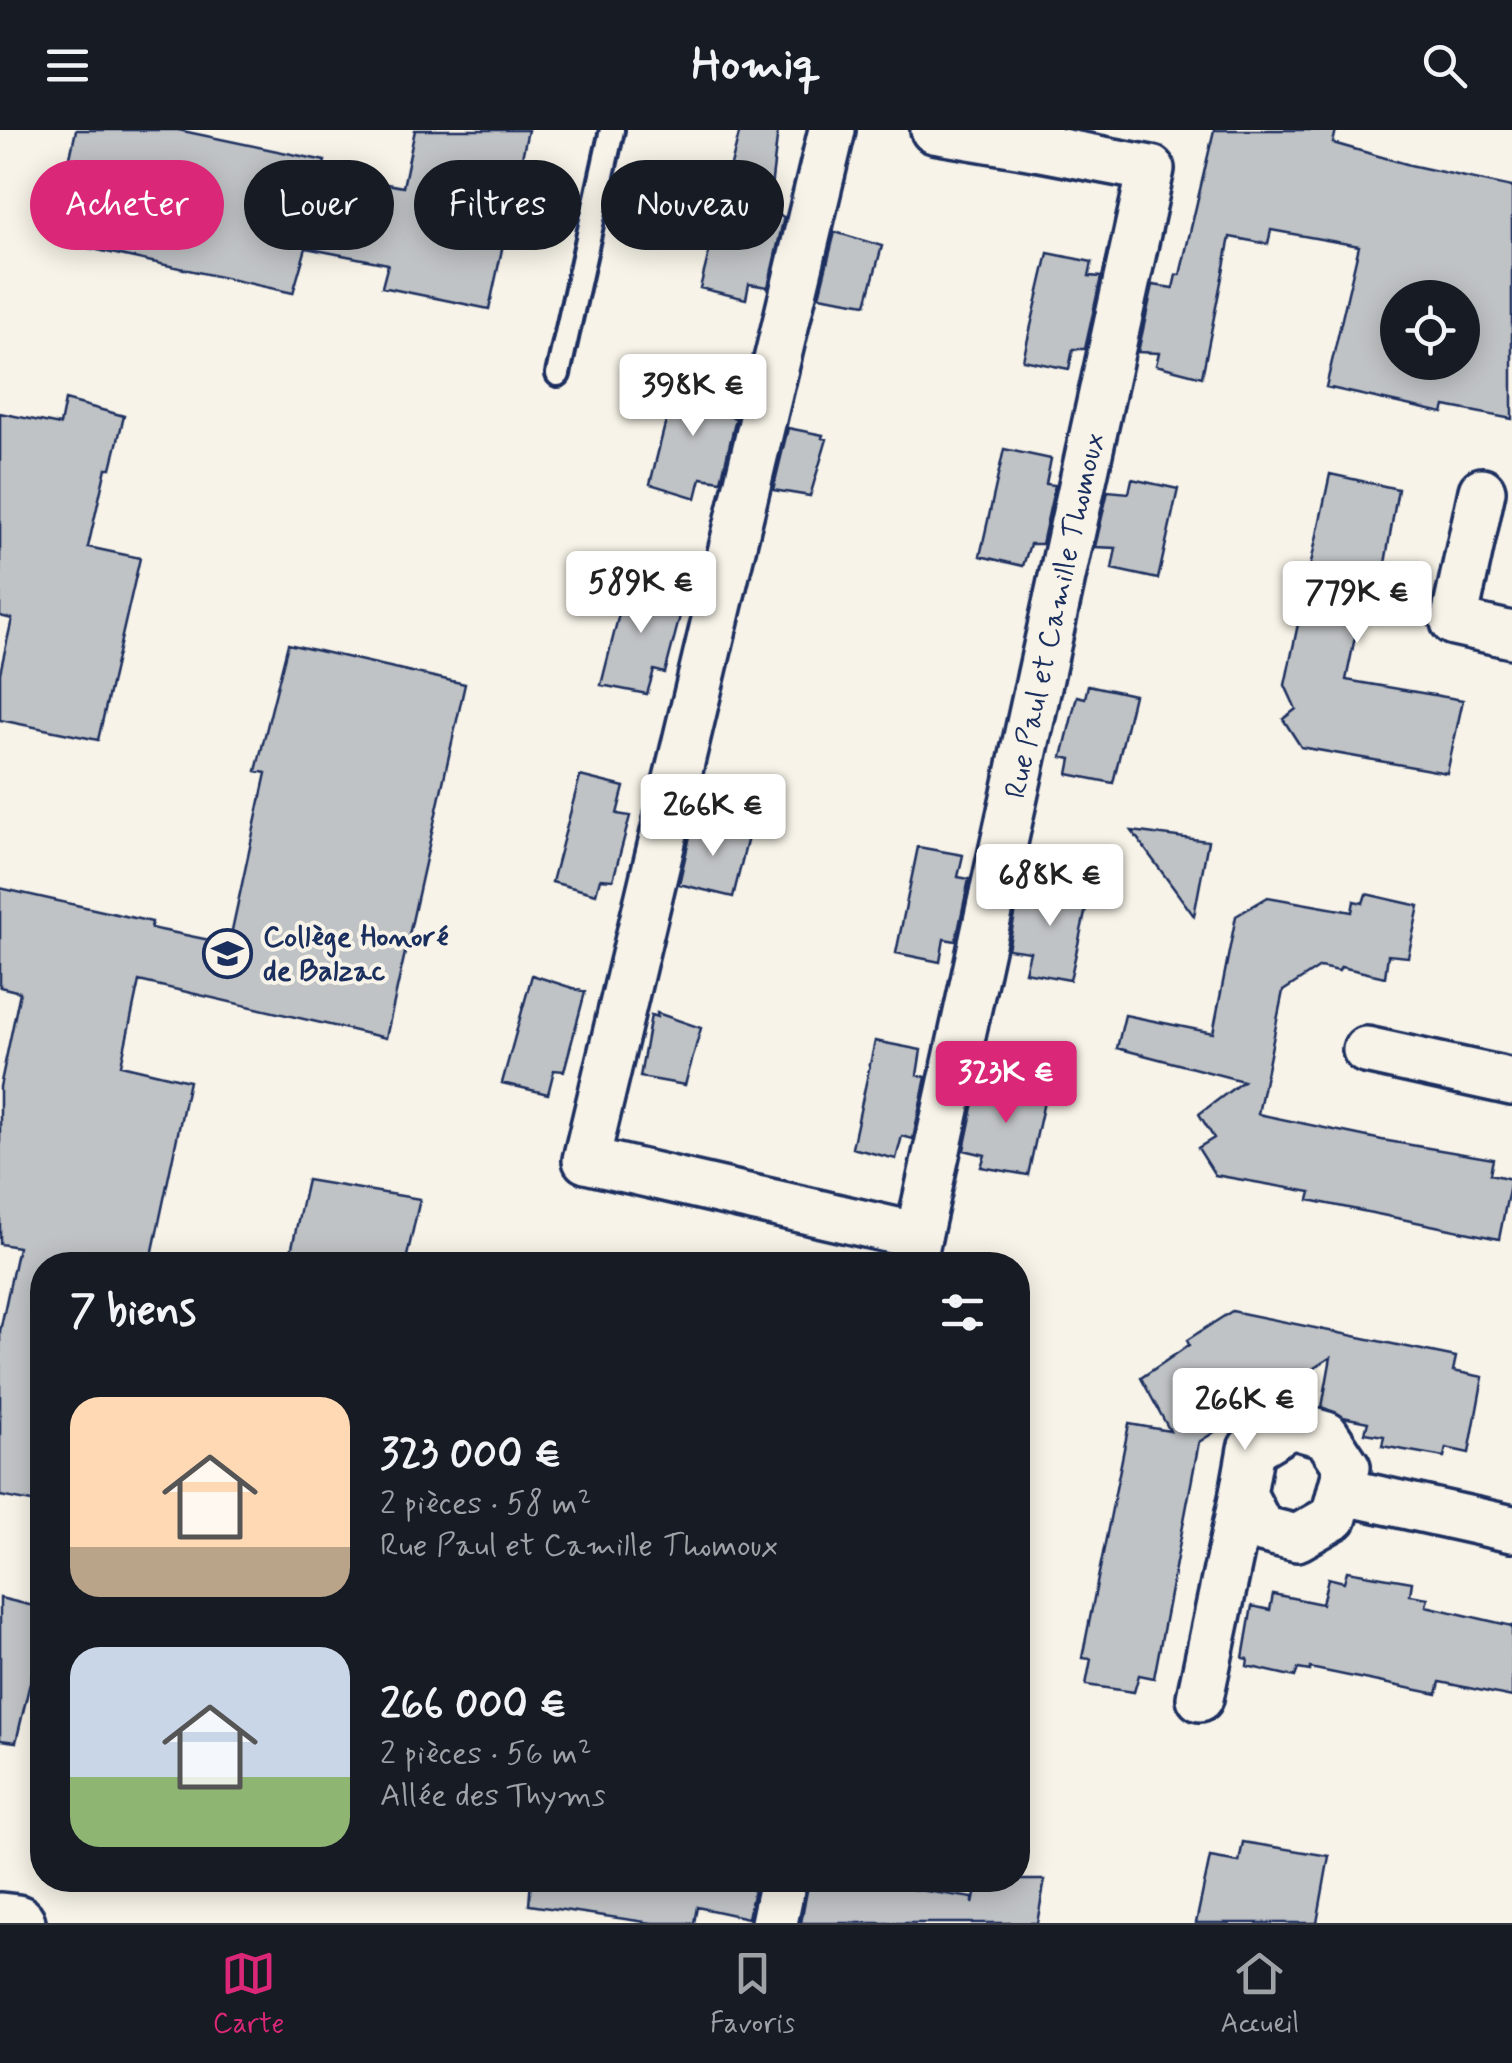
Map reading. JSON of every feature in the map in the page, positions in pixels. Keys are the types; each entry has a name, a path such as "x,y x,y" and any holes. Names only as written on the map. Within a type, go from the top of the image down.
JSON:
{"main road":[{"path":"0,1920 17,1923"}],"street":[{"name":"Rue Paul et Camille Thomoux","path":"832,130 586,1160 916,1251 1151,169 1036,138 934,130"},
{"path":"1482,491 1454,622 1512,634"},
{"path":"1366,1050 1512,1082"},
{"path":"1200,1698 1252,1449 1291,1425 1326,1435 1346,1467 1334,1516 1297,1538 1261,1529 1243,1494"},
{"path":"1340,1491 1512,1529"},
{"path":"774,1923 780,1892"}],"lane":[{"path":"558,374 612,130"}],"building":[{"path":"76,130 178,130 320,160 244,160 244,250 305,250 293,293 97,250 224,250 224,160 69,160"},
{"path":"415,130 528,130 521,160 414,160 414,250 502,250 489,309 382,287 388,264 316,250 394,250 394,185 403,187"},
{"path":"740,130 778,130 774,160 732,160"},
{"path":"1214,130 1336,130 1333,143 1512,187 1512,419 1445,406 1443,413 1326,387 1359,246 1271,230 1268,244 1230,237 1202,377 1156,365 1159,353 1138,352 1153,285 1173,288 1176,275 1180,275"},
{"path":"835,232 882,246 866,304 819,296"},
{"path":"710,250 776,250 768,287 749,284 746,299 700,288"},
{"path":"1048,253 1092,262 1089,276 1101,277 1085,349 1073,349 1069,369 1023,360"},
{"path":"677,377 723,387 716,413 736,418 721,481 701,478 696,498 650,484"},
{"path":"65,400 124,416 111,468 106,468 88,547 140,558 98,740 0,720 0,673 12,619 0,616 0,413 60,425"},
{"path":"788,428 827,439 810,496 773,490"},
{"path":"1004,449 1051,459 1046,484 1055,485 1042,544 1030,544 1023,566 980,556"},
{"path":"1330,474 1398,489 1379,598 1364,594 1346,680 1463,700 1447,773 1301,747 1283,719 1296,709 1285,685"},
{"path":"1132,479 1178,489 1158,579 1112,569 1116,548 1095,547 1108,491 1129,493"},
{"path":"629,574 674,586 665,612 680,616 665,673 654,670 647,694 601,685"},
{"path":"288,644 465,684 386,1038 139,981 121,1065 189,1081 153,1252 30,1252 30,1502 0,1496 0,1331 18,1247 0,1244 0,1087 20,992 0,987 0,888 152,922 151,928 229,944 266,773 256,771"},
{"path":"1088,685 1134,695 1113,783 1068,774 1071,759 1062,757 1077,696 1085,698"},
{"path":"580,776 624,787 617,814 630,816 613,880 600,879 596,894 552,882"},
{"path":"693,823 728,827 727,831 748,837 733,897 679,884"},
{"path":"1132,831 1208,841 1194,916"},
{"path":"918,847 963,855 958,877 969,879 956,941 944,939 940,962 896,953"},
{"path":"1046,880 1090,891 1070,980 1025,972 1030,952 1008,949 1020,891 1042,895"},
{"path":"1366,894 1419,906 1408,957 1388,955 1385,977 1341,967 1339,971 1320,967 1283,991 1258,1114 1493,1159 1490,1174 1511,1179 1499,1239 1309,1200 1311,1192 1215,1175 1198,1148 1214,1138 1199,1114 1243,1081 1117,1048 1125,1015 1213,1033 1236,916 1268,897 1352,912 1354,901 1363,903"},
{"path":"532,975 585,992 564,1071 554,1070 548,1094 502,1083"},
{"path":"657,1013 701,1028 685,1085 640,1077 651,1015 657,1017"},
{"path":"875,1041 921,1050 917,1075 926,1077 913,1139 902,1136 896,1159 852,1148"},
{"path":"1002,1079 1047,1088 1028,1175 981,1167 985,1155 964,1150 977,1088 998,1092"},
{"path":"307,1180 420,1199 408,1252 291,1252"},
{"path":"1232,1311 1456,1357 1453,1371 1483,1377 1469,1453 1446,1448 1444,1457 1382,1446 1384,1436 1365,1433 1368,1422 1322,1407 1331,1357 1199,1442 1154,1678 1139,1675 1134,1692 1086,1685 1091,1659 1082,1658 1129,1424 1170,1431 1141,1378 1189,1345 1187,1340"},
{"path":"1347,1571 1412,1582 1410,1595 1428,1598 1426,1606 1512,1626 1512,1697 1440,1682 1437,1694 1310,1668 1298,1669 1295,1677 1247,1666 1248,1659 1243,1658 1252,1606 1270,1610 1273,1594 1322,1604 1328,1578 1344,1582"},
{"path":"0,1598 30,1605 30,1683 16,1742 0,1740"},
{"path":"1243,1842 1329,1856 1317,1923 1196,1923 1210,1857 1239,1862"},
{"path":"1030,1880 1045,1880 1037,1923 801,1923 807,1892 933,1892 973,1898 973,1904 976,1892 1030,1892"},
{"path":"530,1892 753,1892 748,1918 697,1907 694,1923 652,1923 529,1905"}],"place":[{"name":"Collège Honoré de Balzac","path":"228,953"}]}
